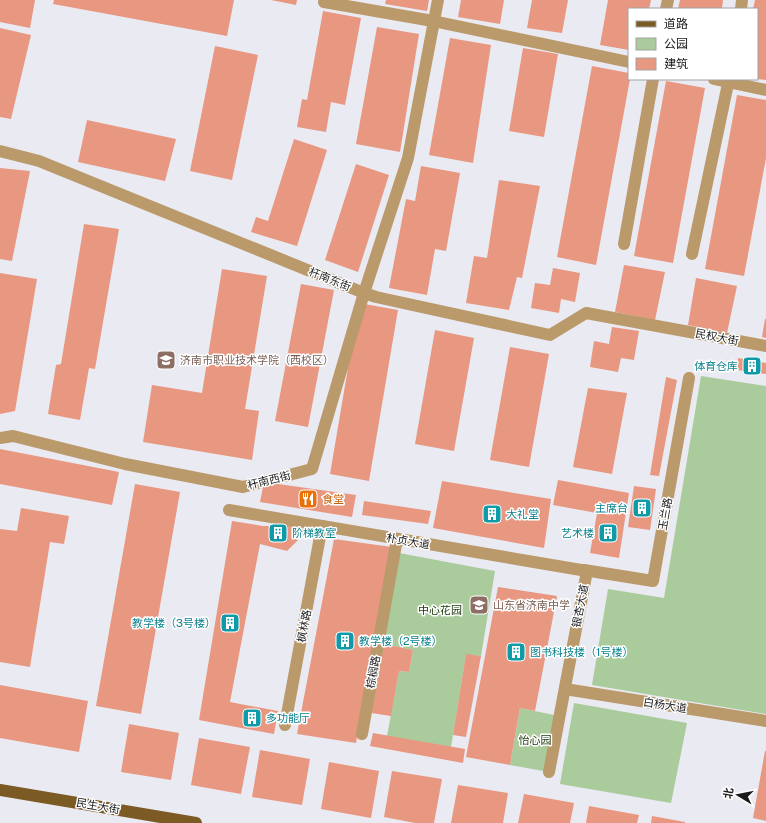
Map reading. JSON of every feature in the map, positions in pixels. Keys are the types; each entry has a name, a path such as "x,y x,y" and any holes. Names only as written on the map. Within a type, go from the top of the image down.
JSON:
{"main road":[{"name":"民生大街","path":"0,790 196,823"}],"street":[{"path":"364,293 408,158 438,0"},
{"path":"324,2 433,21 628,62"},
{"path":"624,244 653,80"},
{"path":"692,254 729,81 766,90"},
{"name":"杆南东街","path":"0,151 39,161 376,298 550,335 586,313 668,327"},
{"name":"杆南西街","path":"0,438 13,436 125,464 243,487 312,470 364,293"},
{"name":"民权大街","path":"668,327 766,346"},
{"name":"玉兰路","path":"585,571 653,581 689,378"},
{"name":"朴贞大道","path":"229,510 585,571"},
{"name":"枫林路","path":"285,725 322,526"},
{"name":"棕榈路","path":"362,734 398,539"},
{"name":"银杏大道","path":"549,772 585,571"},
{"name":"白杨大道","path":"564,689 766,721"}],"green space":[{"path":"701,376 766,386 766,714 592,685 608,589 664,598"},
{"name":"中心花园","path":"399,553 495,571 481,656 466,655 451,747 387,736 399,671 409,672 413,650 384,644"},
{"path":"574,703 687,723 671,803 560,784"},
{"name":"怡心园","path":"520,708 559,716 549,772 510,765"}],"building":[{"path":"0,0 35,0 30,28 0,22"},
{"path":"54,0 234,0 227,36 53,4"},
{"path":"271,0 297,0 296,5"},
{"path":"386,0 429,0 427,11 385,4"},
{"path":"461,0 504,0 500,24 458,17"},
{"path":"532,0 568,0 562,33 527,28"},
{"path":"608,0 651,0 649,8 628,8 628,50 600,45"},
{"path":"680,0 723,0 722,8 678,8"},
{"path":"755,0 766,0 766,80 758,79 758,8 753,8"},
{"path":"323,11 361,18 345,105 331,102 326,132 297,127 302,99 307,100"},
{"path":"377,27 419,34 400,152 356,144"},
{"path":"0,28 31,35 11,119 0,117"},
{"path":"450,38 491,45 473,163 429,155"},
{"path":"215,46 258,55 232,180 190,171"},
{"path":"523,48 558,54 544,137 509,131"},
{"path":"592,66 628,73 628,80 630,80 596,265 557,257"},
{"path":"666,81 705,88 673,263 634,256"},
{"path":"737,95 766,100 766,158 744,276 705,269"},
{"path":"87,120 176,139 165,181 78,162"},
{"path":"294,139 327,150 297,246 251,232 256,217 268,221"},
{"path":"356,164 389,175 358,272 325,260"},
{"path":"421,166 460,173 446,251 435,249 427,295 389,288 406,199 415,201"},
{"path":"0,168 30,171 12,261 0,259"},
{"path":"499,180 540,186 522,278 517,277 509,310 466,303 474,256 487,258"},
{"path":"84,224 119,229 95,369 89,368 80,420 48,414 56,365 61,364"},
{"path":"624,265 665,272 655,320 615,312"},
{"path":"553,268 580,273 575,302 561,299 559,313 531,308 535,283 550,285"},
{"path":"222,269 267,276 245,409 259,411 252,460 143,442 152,385 202,393"},
{"path":"0,273 37,279 15,411 0,414"},
{"path":"696,278 737,286 727,333 688,325"},
{"path":"301,284 334,290 308,427 275,421"},
{"path":"359,303 398,310 369,481 330,474"},
{"path":"766,319 766,338 762,337"},
{"path":"612,327 639,331 634,360 621,358 618,372 590,367 594,341 609,344"},
{"path":"435,330 474,338 454,451 415,444"},
{"path":"510,347 549,354 529,467 490,460"},
{"name":"体育仓库","path":"738,358 766,363 766,374 737,370"},
{"path":"666,377 677,380 659,476 650,475"},
{"path":"588,388 627,393 612,474 573,467"},
{"path":"0,449 119,472 112,505 0,484"},
{"name":"艺术楼","path":"558,480 629,493 619,558 590,553 597,513 553,505"},
{"name":"大礼堂","path":"442,481 551,499 544,548 433,528"},
{"name":"食堂","path":"264,482 356,495 352,517 260,502"},
{"path":"135,484 180,492 141,714 96,706"},
{"name":"主席台","path":"634,486 656,489 650,530 628,527"},
{"path":"364,501 431,511 428,524 362,515"},
{"path":"21,508 69,516 64,544 50,542 30,667 0,662 0,529 17,531"},
{"name":"教学楼（3号楼）","path":"232,521 263,526 292,526 298,540 287,551 260,544 230,702 278,711 274,734 199,720"},
{"name":"教学楼（2号楼）","path":"334,539 392,547 356,743 297,734"},
{"name":"图书科技楼（1号楼）","path":"498,587 557,596 535,711 520,708 510,765 466,757"},
{"path":"384,644 413,650 409,672 399,671 391,716 371,713"},
{"path":"466,654 481,656 466,737 453,735"},
{"path":"0,685 88,701 79,752 0,738"},
{"path":"129,724 179,733 171,780 121,772"},
{"path":"373,733 465,749 463,763 370,746"},
{"path":"199,738 250,747 241,794 191,785"},
{"path":"260,750 310,759 302,805 252,797"},
{"path":"766,751 766,821 753,818"},
{"path":"329,762 379,771 371,818 321,809"},
{"path":"392,771 442,779 434,823 415,823 384,817"},
{"path":"458,785 508,793 503,823 451,823"},
{"path":"524,794 574,803 570,823 518,823"},
{"path":"589,806 639,815 637,823 586,823"},
{"path":"652,816 685,822 685,823 651,823"}],"place":[{"name":"济南市职业技术学院（西校区）","path":"166,360"},
{"name":"体育仓库","path":"752,366"},
{"name":"食堂","path":"308,499"},
{"name":"主席台","path":"642,508"},
{"name":"大礼堂","path":"492,514"},
{"name":"阶梯教室","path":"278,533"},
{"name":"艺术楼","path":"608,533"},
{"name":"山东省济南中学","path":"479,605"},
{"name":"教学楼（3号楼）","path":"230,623"},
{"name":"教学楼（2号楼）","path":"345,641"},
{"name":"图书科技楼（1号楼）","path":"516,652"},
{"name":"多功能厅","path":"252,718"}]}
